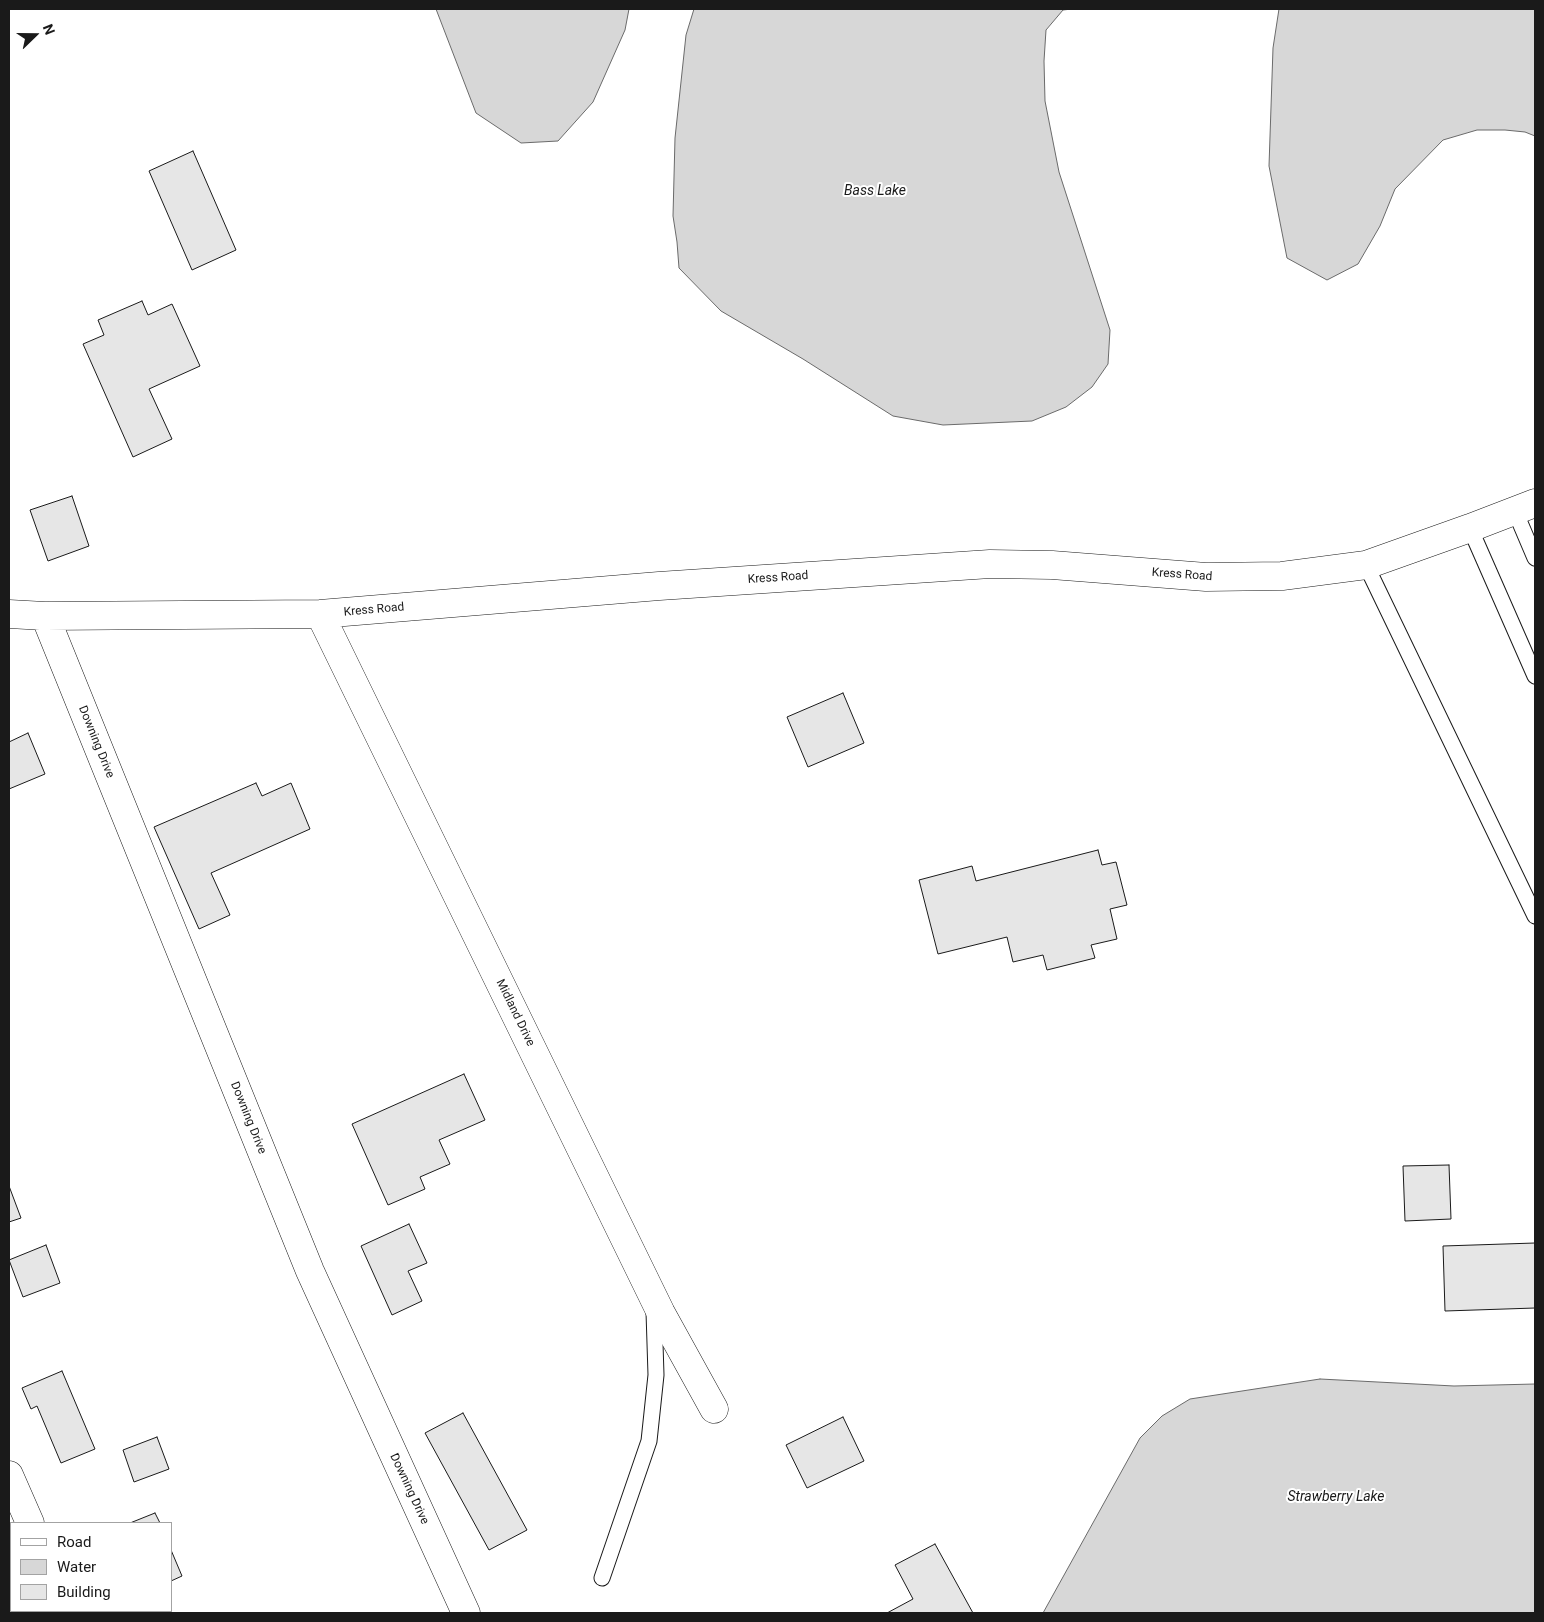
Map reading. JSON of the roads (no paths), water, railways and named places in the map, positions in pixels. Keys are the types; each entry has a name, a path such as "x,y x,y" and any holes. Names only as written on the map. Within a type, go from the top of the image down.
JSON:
{"street":[{"name":"Kress Road","path":"9,614 45,616 320,614 659,586 990,564 1052,564 1206,577 1282,576 1366,565 1525,507"},
{"name":"Midland Drive","path":"320,614 654,1298 714,1409"},
{"name":"Downing Drive","path":"45,616 310,1271 466,1613"},
{"path":"9,1475 30,1522"}],"lane":[{"path":"1525,507 1535,558"},
{"path":"1470,528 1535,676"},
{"path":"1366,565 1535,916"},
{"path":"602,1578 649,1441 656,1375 654,1298"}],"water":[{"path":"436,9 629,9 625,30 593,102 558,141 521,143 476,113"},
{"name":"Bass Lake","path":"694,9 1072,9 1063,10 1046,30 1044,61 1045,101 1059,172 1110,330 1108,364 1092,387 1066,407 1032,421 943,425 893,416 803,359 721,311 679,268 673,216 675,138 686,35"},
{"path":"1279,9 1535,9 1535,136 1525,132 1477,130 1443,140 1395,189 1380,226 1358,264 1327,280 1287,258 1269,166 1273,48"},
{"name":"Strawberry Lake","path":"1320,1379 1454,1386 1535,1384 1535,1613 1043,1613 1140,1438 1162,1416 1190,1399"}]}
